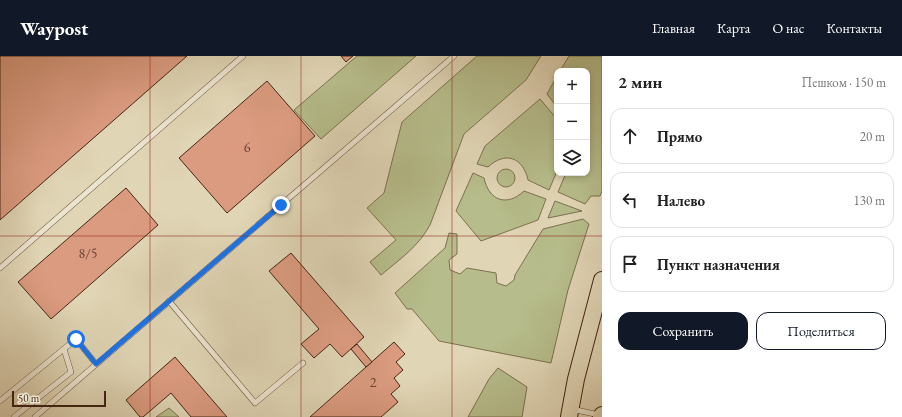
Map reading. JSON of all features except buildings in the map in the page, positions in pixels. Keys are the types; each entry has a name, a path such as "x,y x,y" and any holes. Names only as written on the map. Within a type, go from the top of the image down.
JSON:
{"main road":[{"path":"570,413 602,280"}],"lane":[{"path":"0,268 243,56"},
{"path":"35,417 454,56"},
{"path":"169,302 255,403 303,363"},
{"path":"0,400 76,339 96,364"},
{"path":"14,417 71,372 64,348"},
{"path":"570,413 602,415"}],"green space":[{"path":"357,56 416,56 321,139 294,110"},
{"path":"477,56 541,56 526,80 464,134 430,225 420,240 402,258 381,275 370,262 396,240 367,208 384,193 402,122"},
{"path":"569,56 602,56 602,191 600,196 591,196 585,204 558,192 565,176 590,176 590,68 562,68"},
{"path":"554,81 554,103 547,94"},
{"path":"540,99 554,115 555,176 549,190 528,180 526,172 522,166 512,159 501,159 488,167 477,164 485,146"},
{"path":"506,169 512,172 515,178 512,184 506,187 500,184 497,178 500,172"},
{"path":"473,173 484,178 486,186 490,192 500,199 511,199 524,191 546,199 538,220 481,241 456,211"},
{"path":"555,201 582,211 548,218"},
{"path":"583,219 589,224 568,290 551,363 439,341 412,309 407,309 395,293 445,248 449,233 457,234 457,254 449,260 450,270 460,274 467,268 496,273 497,283 506,286 514,280 515,275 543,229"},
{"path":"498,368 527,387 522,417 468,417 489,379"},
{"path":"169,408 179,417 156,417"}],"route":[{"path":"76,339 96,364 281,205"}]}
